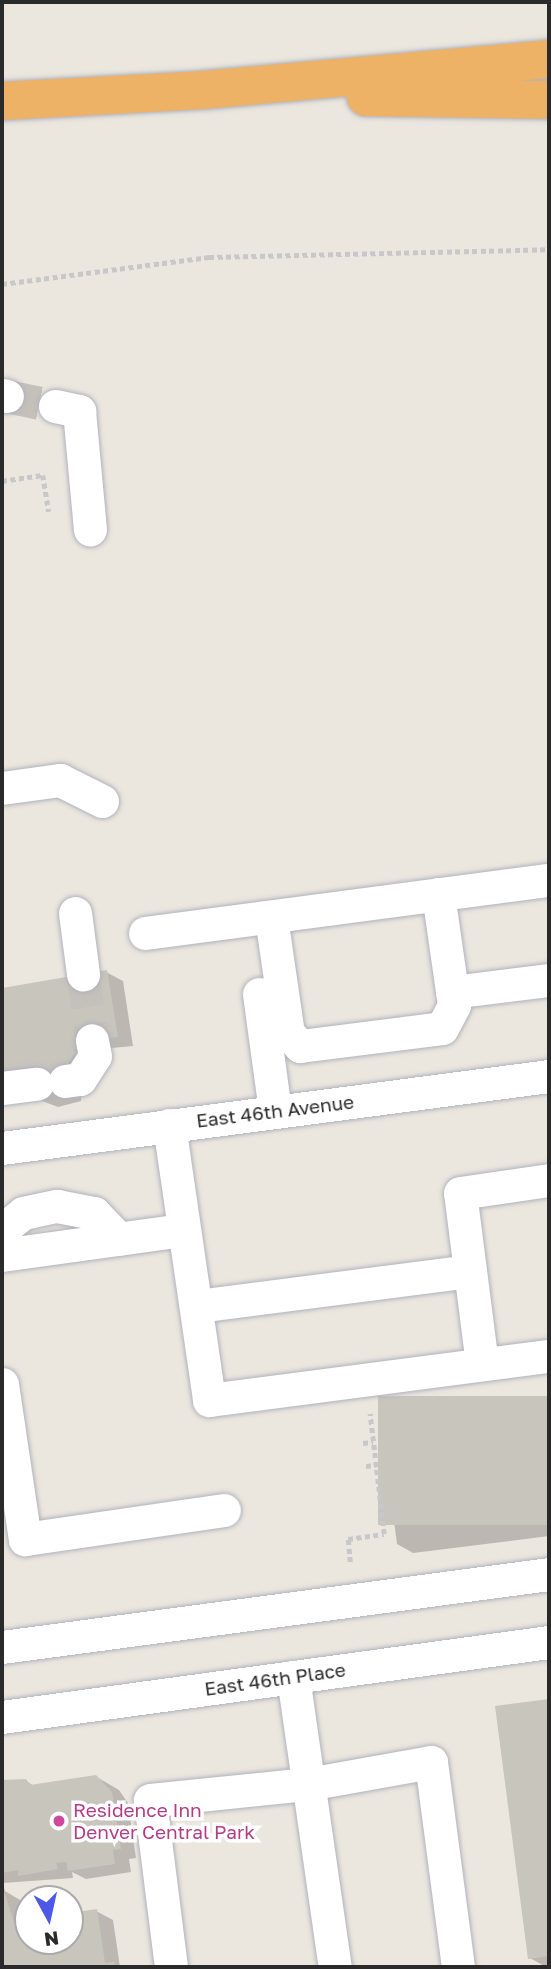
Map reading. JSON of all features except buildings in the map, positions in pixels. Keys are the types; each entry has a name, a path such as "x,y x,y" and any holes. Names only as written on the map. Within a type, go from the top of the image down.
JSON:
{"highway":[{"path":"2,101 203,90 549,59"},
{"path":"203,90 477,102 549,100"}],"street":[{"path":"55,406 79,411 90,529"},
{"path":"2,788 60,780 102,801"},
{"path":"145,933 549,880"},
{"path":"260,918 288,1033 300,1046 442,1028 454,1005 438,894"},
{"path":"75,913 83,974"},
{"path":"260,918 275,1111"},
{"path":"452,992 549,980"},
{"path":"2,1088 80,1079 95,1056 92,1040"},
{"name":"East 46th Avenue","path":"2,1147 549,1076"},
{"path":"169,1125 209,1400 549,1356"},
{"path":"482,1364 460,1193 549,1180"},
{"path":"2,1230 23,1213 57,1206 94,1213 119,1239"},
{"path":"2,1255 183,1230"},
{"path":"197,1306 470,1271"},
{"path":"2,1384 25,1539 224,1510"},
{"path":"2,1647 549,1574"},
{"name":"East 46th Place","path":"2,1717 549,1642"},
{"path":"293,1677 335,1967"},
{"path":"171,1967 150,1800 308,1784 431,1762 458,1967"}],"path":[{"path":"2,285 209,257 549,249"},
{"path":"2,481 43,475 49,512"},
{"path":"351,1562 348,1539 384,1534 369,1410 383,1408"},
{"path":"363,1443 373,1442"},
{"path":"366,1466 376,1465"}],"tunnel":[{"path":"7,396 55,406"},
{"path":"83,974 92,1040"}],"place":[{"name":"Residence Inn Denver Central Park","path":"59,1821"}]}
